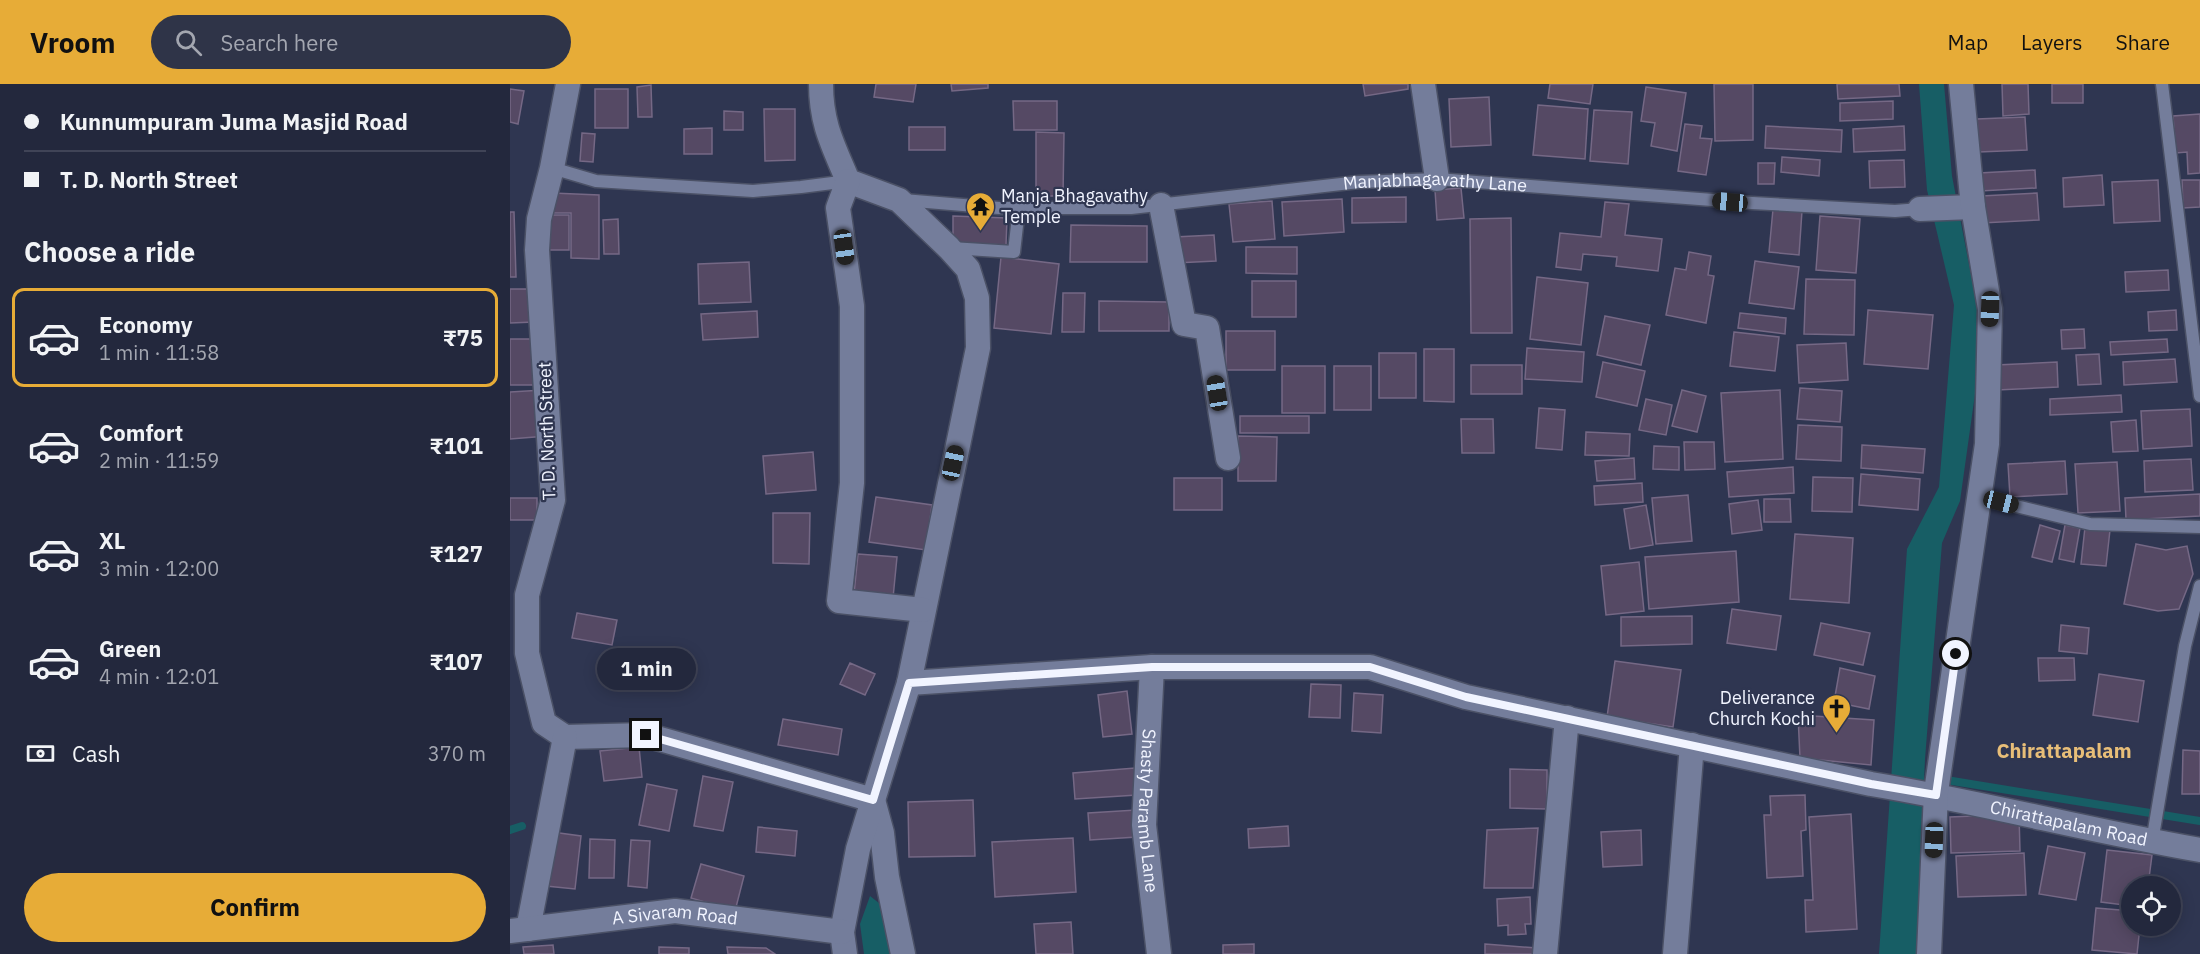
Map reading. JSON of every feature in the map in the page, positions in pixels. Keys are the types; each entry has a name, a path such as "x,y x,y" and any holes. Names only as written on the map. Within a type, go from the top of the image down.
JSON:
{"street":[{"name":"T. D. North Street","path":"566,737 544,723 527,653 527,595 553,500 537,250 539,219 552,168 568,84"},
{"path":"821,84 825,127 848,181 838,208 852,306 852,483 839,601 923,610"},
{"path":"1423,84 1437,178"},
{"path":"1929,954 1936,793 1987,444 1990,309 1970,207 1961,84"},
{"path":"843,943 858,849 909,683 978,348 977,298 968,269 950,248 899,200 848,181"},
{"path":"1161,205 1184,324 1207,328 1228,458"},
{"name":"Manjabhagavathy Lane","path":"1920,209 1970,207"},
{"name":"Chirattapalam Road","path":"909,683 1152,667 1370,667 1466,697 1871,784 1936,793 2153,835 2200,850"},
{"name":"Shasty Paramb Lane","path":"1152,667 1144,825 1158,954"},
{"path":"1545,954 1567,718"},
{"path":"519,930 566,737 646,735 873,800"},
{"path":"1675,954 1692,745"},
{"path":"873,800 882,833 886,877 895,909 903,954"},
{"name":"A Sivaram Road","path":"519,930 675,912 843,943"}],"lane":[{"path":"2162,84 2200,396"},
{"path":"552,168 596,181 753,191 848,181"},
{"name":"Manjabhagavathy Lane","path":"899,200 1019,208 1131,208 1359,182 1437,178 1752,203 1895,211 1920,209"},
{"path":"950,248 1014,252 1019,208"},
{"path":"1979,497 2090,524 2200,527"},
{"path":"2153,835 2185,646 2200,586"}],"shaded area":[{"path":"1919,84 1944,84 1952,176 1977,306 1976,387 1960,501 1942,543 1925,759 1916,954 1879,954 1907,549 1939,487 1954,305 1927,190"},
{"path":"870,896 889,911 896,954 864,954 860,924"}],"building":[{"path":"876,84 916,84 913,102 874,97"},
{"path":"951,84 988,84 988,88 952,91"},
{"path":"1363,84 1408,84 1408,89 1365,96"},
{"path":"1550,84 1593,84 1590,104 1548,98"},
{"path":"1714,84 1753,84 1753,140 1715,141"},
{"path":"1837,84 1899,84 1900,96 1838,99"},
{"path":"2002,84 2028,84 2029,114 2003,116"},
{"path":"2052,84 2083,84 2083,103 2052,103"},
{"path":"651,85 652,117 638,117 637,87"},
{"path":"1646,87 1686,93 1677,151 1651,146 1655,123 1641,121"},
{"path":"510,89 524,91 518,124 510,122"},
{"path":"595,89 628,89 628,128 595,128"},
{"path":"1489,97 1491,145 1451,147 1449,99"},
{"path":"1013,101 1057,101 1057,130 1014,130"},
{"path":"1893,101 1893,119 1840,121 1840,103"},
{"path":"1538,105 1588,109 1585,159 1533,155"},
{"path":"764,109 795,109 795,160 765,161"},
{"path":"1594,110 1632,112 1628,164 1590,161"},
{"path":"724,111 743,112 743,130 724,130"},
{"path":"2200,114 2200,173 2188,174 2187,152 2176,153 2173,116"},
{"path":"2025,117 2027,150 1979,152 1977,119"},
{"path":"1685,124 1702,126 1700,138 1712,139 1706,175 1678,171"},
{"path":"1766,126 1842,130 1841,152 1765,148"},
{"path":"1904,126 1905,150 1854,152 1853,129"},
{"path":"909,127 945,127 945,150 909,150"},
{"path":"712,128 712,154 684,154 684,129"},
{"path":"1036,132 1064,133 1063,196 1036,196"},
{"path":"582,133 595,134 593,162 580,161"},
{"path":"1782,157 1820,160 1819,176 1781,172"},
{"path":"1904,160 1905,187 1870,188 1869,161"},
{"path":"1758,163 1775,163 1774,184 1758,184"},
{"path":"2035,170 2036,188 1980,191 1979,173"},
{"path":"2102,175 2104,205 2064,207 2063,178"},
{"path":"2158,180 2160,221 2114,223 2112,182"},
{"path":"2182,180 2200,180 2200,207 2183,208"},
{"path":"1461,188 1464,218 1437,220 1435,190"},
{"path":"552,193 599,195 599,259 571,258 571,213 552,213"},
{"path":"2037,193 2039,220 1982,223 1981,196"},
{"path":"1406,197 1406,222 1352,223 1352,198"},
{"path":"1342,199 1344,232 1284,236 1282,202"},
{"path":"1272,201 1275,239 1233,242 1229,204"},
{"path":"1605,202 1629,204 1625,235 1662,239 1658,271 1616,266 1617,257 1583,254 1581,270 1556,267 1560,233 1601,237"},
{"path":"1773,209 1802,211 1799,255 1769,252"},
{"path":"510,212 514,212 516,277 510,277"},
{"path":"547,215 569,215 569,250 547,250"},
{"name":"Manja Bhagavathy Temple","path":"953,216 1007,218 1006,245 953,243"},
{"path":"1820,216 1860,219 1856,273 1816,270"},
{"path":"1511,218 1512,333 1471,333 1470,219"},
{"path":"618,219 619,254 604,254 603,220"},
{"path":"1071,225 1147,226 1147,262 1070,262"},
{"path":"1214,235 1216,261 1175,263 1174,237"},
{"path":"1246,247 1297,247 1297,274 1246,273"},
{"path":"1689,252 1711,256 1708,275 1714,276 1706,323 1666,315 1675,268 1686,270"},
{"path":"1001,257 1059,264 1051,334 994,328"},
{"path":"1755,261 1799,267 1794,309 1749,303"},
{"path":"749,262 751,302 699,304 698,264"},
{"path":"2168,270 2169,290 2126,292 2125,272"},
{"path":"1537,277 1588,283 1581,345 1530,339"},
{"path":"1806,279 1855,280 1854,335 1804,334"},
{"path":"1252,281 1296,281 1296,317 1252,317"},
{"path":"510,289 533,289 534,322 510,323"},
{"path":"1063,293 1085,293 1084,332 1062,332"},
{"path":"1099,301 1169,302 1169,331 1099,331"},
{"path":"1868,310 1933,315 1928,369 1864,364"},
{"path":"2176,310 2177,330 2149,331 2148,312"},
{"path":"757,311 758,337 703,340 701,314"},
{"path":"1740,313 1786,318 1785,334 1738,328"},
{"path":"1605,316 1650,325 1641,365 1597,355"},
{"path":"2084,329 2085,348 2062,349 2061,330"},
{"path":"1226,331 1275,331 1275,370 1226,370"},
{"path":"1734,332 1779,337 1775,371 1730,366"},
{"path":"510,339 535,339 536,385 510,385"},
{"path":"2167,339 2168,352 2111,355 2110,342"},
{"path":"1846,343 1848,380 1799,383 1797,345"},
{"path":"1527,348 1584,352 1582,382 1525,379"},
{"path":"1424,349 1454,349 1454,402 1424,401"},
{"path":"1379,353 1416,353 1416,398 1379,398"},
{"path":"2099,354 2101,384 2078,385 2076,355"},
{"path":"2175,359 2177,382 2124,385 2123,362"},
{"path":"1603,362 1645,371 1637,406 1596,397"},
{"path":"2057,362 2058,387 1997,390 1996,365"},
{"path":"1471,365 1522,365 1522,394 1471,394"},
{"path":"1282,366 1325,366 1325,413 1282,413"},
{"path":"1334,366 1371,366 1371,410 1334,410"},
{"path":"1800,388 1842,391 1840,422 1797,419"},
{"path":"543,390 547,436 510,439 510,392"},
{"path":"1682,390 1706,396 1697,432 1672,426"},
{"path":"1780,390 1783,459 1725,462 1721,393"},
{"path":"2121,395 2122,412 2050,415 2050,399"},
{"path":"1646,399 1672,405 1666,435 1639,430"},
{"path":"1539,408 1565,410 1562,450 1536,448"},
{"path":"2190,409 2192,446 2143,449 2141,411"},
{"path":"1240,416 1309,416 1309,433 1240,433"},
{"path":"1461,419 1493,419 1494,453 1462,453"},
{"path":"2136,420 2138,451 2113,452 2111,422"},
{"path":"1798,425 1842,427 1841,461 1796,459"},
{"path":"1586,432 1630,434 1629,456 1585,455"},
{"path":"1238,436 1277,437 1276,481 1238,481"},
{"path":"1684,442 1714,442 1715,469 1685,470"},
{"path":"1862,445 1925,449 1923,473 1861,468"},
{"path":"1654,446 1679,447 1679,470 1653,469"},
{"path":"813,452 816,490 766,494 763,456"},
{"path":"1634,458 1635,479 1597,481 1595,461"},
{"path":"2191,459 2193,490 2145,492 2144,461"},
{"path":"2065,461 2067,494 2010,497 2008,464"},
{"path":"2117,462 2120,511 2078,513 2075,464"},
{"path":"1793,467 1794,493 1729,497 1727,472"},
{"path":"1861,474 1920,479 1918,510 1859,505"},
{"path":"1813,477 1853,478 1852,512 1812,511"},
{"path":"1174,478 1222,478 1222,510 1174,510"},
{"path":"1642,483 1643,502 1595,505 1594,486"},
{"path":"2200,494 2200,516 2126,520 2125,498"},
{"path":"1688,495 1692,541 1656,544 1652,498"},
{"path":"876,497 932,505 926,550 869,542"},
{"path":"510,498 537,498 537,520 510,520"},
{"path":"1764,499 1790,499 1791,522 1764,522"},
{"path":"1758,500 1762,530 1732,534 1729,504"},
{"path":"1646,505 1653,545 1630,549 1624,509"},
{"path":"773,513 810,513 809,564 773,563"},
{"path":"2040,525 2060,531 2052,562 2032,557"},
{"path":"2065,525 2080,528 2074,562 2059,559"},
{"path":"2085,527 2110,530 2106,566 2081,564"},
{"path":"1795,534 1853,538 1849,603 1790,599"},
{"path":"2136,544 2166,550 2187,546 2193,574 2179,609 2158,611 2124,604"},
{"path":"1736,551 1739,602 1649,609 1645,557"},
{"path":"858,554 897,557 893,598 854,594"},
{"path":"1639,562 1644,611 1606,615 1601,566"},
{"path":"1732,609 1781,616 1776,650 1727,643"},
{"path":"577,613 617,620 612,645 572,638"},
{"path":"1692,616 1692,644 1621,646 1621,617"},
{"path":"1821,623 1870,633 1863,665 1814,655"},
{"path":"2061,625 2089,628 2087,654 2059,651"},
{"path":"2038,658 2074,658 2075,680 2039,681"},
{"path":"1615,661 1681,670 1673,727 1607,717"},
{"path":"850,663 875,674 865,695 840,684"},
{"path":"1840,668 1875,676 1869,709 1834,702"},
{"path":"2099,674 2144,681 2138,722 2093,715"},
{"path":"1311,684 1341,685 1340,718 1309,717"},
{"path":"1127,691 1132,734 1103,737 1098,695"},
{"path":"1354,693 1383,695 1381,733 1352,731"},
{"name":"Deliverance Church Kochi","path":"1798,715 1874,720 1871,765 1800,758"},
{"path":"783,719 842,729 838,755 778,745"},
{"path":"639,747 642,777 604,781 600,751"},
{"path":"2183,750 2200,751 2200,794 2182,794"},
{"path":"1135,768 1137,795 1075,799 1073,773"},
{"path":"1510,769 1547,770 1547,809 1510,808"},
{"path":"703,776 733,782 723,831 694,826"},
{"path":"647,784 677,790 669,831 639,825"},
{"path":"1805,795 1806,830 1801,831 1803,876 1767,878 1764,815 1771,815 1770,796"},
{"path":"973,800 975,856 909,857 908,802"},
{"path":"1136,810 1137,837 1090,840 1088,813"},
{"path":"1851,814 1857,929 1806,932 1805,900 1813,900 1809,817"},
{"path":"2019,814 2020,851 1951,853 1950,817"},
{"path":"1288,826 1289,846 1249,848 1248,829"},
{"path":"758,827 797,831 795,856 756,852"},
{"path":"1538,828 1533,888 1484,888 1487,830"},
{"path":"1641,830 1642,865 1603,867 1601,832"},
{"path":"552,832 581,836 575,889 546,886"},
{"path":"1073,838 1076,892 995,897 992,842"},
{"path":"590,839 615,840 614,878 589,878"},
{"path":"631,840 650,841 647,888 628,886"},
{"path":"2048,846 2085,853 2076,900 2039,894"},
{"path":"2107,850 2152,855 2149,876 2121,876 2121,905 2101,902"},
{"path":"2024,853 2026,895 1958,897 1956,856"},
{"path":"701,864 744,876 735,911 691,898"},
{"path":"1530,897 1531,924 1525,924 1526,934 1508,935 1508,925 1498,926 1497,899"},
{"path":"2096,908 2121,910 2121,936 2139,936 2137,954 2092,950"},
{"path":"1071,922 1073,954 1036,954 1034,924"},
{"path":"1254,944 1254,954 1223,954 1223,945"},
{"path":"1485,944 1537,948 1537,954 1485,954"},
{"path":"553,945 554,954 524,954 523,947"},
{"path":"659,947 689,948 689,954 659,954"},
{"path":"727,947 766,948 775,954 728,954"}],"waterway":[{"path":"1940,779 2200,821"},
{"path":"510,830 522,826"}],"place":[{"name":"Manja Bhagavathy Temple","path":"980,232"},
{"name":"Deliverance Church Kochi","path":"1836,734"}],"district":[{"name":"Chirattapalam","path":"2064,751"}],"route":[{"path":"646,735 873,800 909,683 1152,667 1370,667 1466,697 1871,784 1936,795 1956,654"}]}
